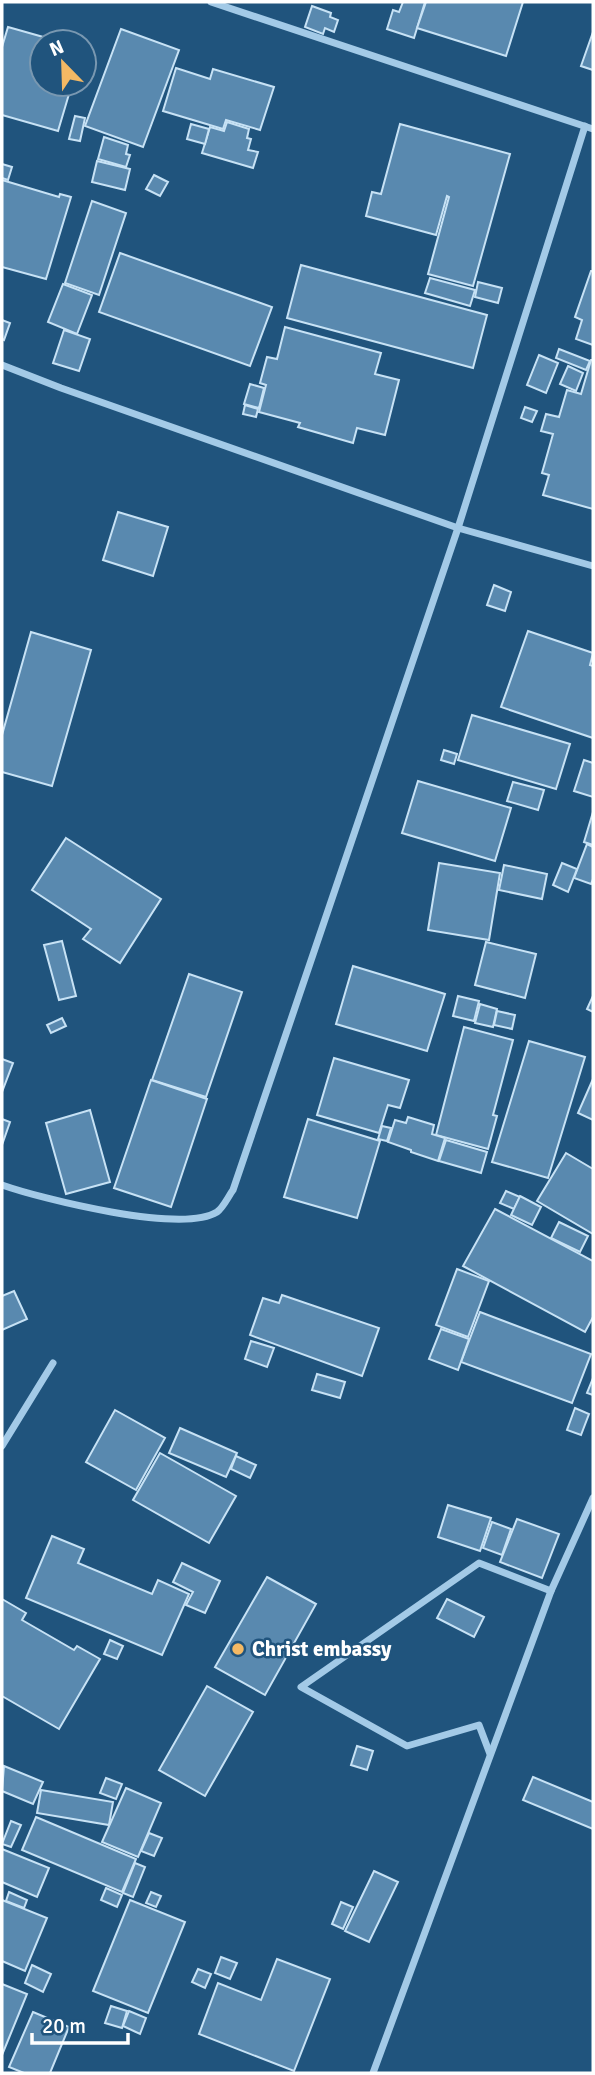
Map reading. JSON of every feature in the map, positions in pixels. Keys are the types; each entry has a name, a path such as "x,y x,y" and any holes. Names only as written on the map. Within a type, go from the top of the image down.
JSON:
{"street":[{"path":"2,1185 31,1195 114,1213 193,1220 218,1211 233,1190 458,528 589,128 211,2"},
{"path":"2,365 458,528 593,566"},
{"path":"2,1446 53,1363"},
{"path":"373,2073 551,1591 593,1498"},
{"path":"490,1755 480,1725 407,1746 301,1687 479,1563 551,1591"}],"building":[{"path":"403,2 425,2 414,38 387,29 393,10 399,12"},
{"path":"426,2 523,2 506,56 417,28"},
{"path":"312,6 331,13 330,17 338,20 334,32 325,28 323,34 305,27"},
{"path":"8,27 28,33 28,98 68,98 58,131 2,115 2,47"},
{"path":"121,29 179,50 143,147 85,126 95,98 98,98 98,91"},
{"path":"593,32 593,70 581,66"},
{"path":"176,68 210,79 213,69 274,87 260,130 226,120 223,129 163,111"},
{"path":"75,116 85,118 80,141 69,139"},
{"path":"227,122 249,129 247,138 251,139 248,150 258,152 253,168 202,153 210,127 224,131"},
{"path":"191,124 209,129 205,144 187,139"},
{"path":"400,124 510,154 473,286 428,274 449,197 447,196 436,235 366,216 372,192 381,194"},
{"path":"104,137 128,145 126,154 130,155 126,167 98,159"},
{"path":"97,161 130,169 125,190 92,182"},
{"path":"2,164 12,167 8,180 2,178"},
{"path":"154,175 168,182 160,196 146,189"},
{"path":"2,180 59,197 60,194 71,197 46,279 2,267"},
{"path":"92,201 126,213 99,295 65,283"},
{"path":"120,253 272,307 250,366 99,312"},
{"path":"301,265 487,315 473,368 287,318"},
{"path":"591,271 593,345 576,339 582,320 575,317"},
{"path":"430,278 475,290 470,306 425,293"},
{"path":"478,282 502,288 498,303 475,297"},
{"path":"63,284 92,295 77,334 48,322"},
{"path":"2,320 10,323 4,340 2,339"},
{"path":"285,327 381,353 375,374 399,380 385,435 357,428 353,443 298,427 300,423 259,412 266,385 260,383 267,357 277,359"},
{"path":"64,330 90,339 79,371 53,363"},
{"path":"559,349 590,361 586,370 556,358"},
{"path":"539,355 558,363 546,393 527,385"},
{"path":"591,360 593,509 543,495 549,475 542,473 553,434 541,431 546,414 559,417 567,390 581,394"},
{"path":"568,366 583,373 576,391 560,384"},
{"path":"250,384 264,388 259,408 244,404"},
{"path":"245,405 258,409 256,417 243,414"},
{"path":"525,407 537,411 532,422 521,418"},
{"path":"118,512 168,527 153,576 103,560"},
{"path":"494,585 511,592 505,611 487,605"},
{"path":"528,631 593,653 590,665 593,666 593,738 501,707"},
{"path":"31,632 91,650 52,786 2,772 2,735"},
{"path":"472,715 570,744 556,789 458,760"},
{"path":"444,750 457,754 454,764 441,760"},
{"path":"584,760 593,763 593,797 574,791"},
{"path":"418,781 511,808 495,861 402,833"},
{"path":"513,782 544,790 538,810 507,801"},
{"path":"593,812 593,845 584,842"},
{"path":"66,838 161,899 120,963 83,939 91,929 32,890"},
{"path":"587,844 593,847 591,884 574,878"},
{"path":"439,863 500,873 489,940 428,930"},
{"path":"562,863 577,869 568,892 553,885"},
{"path":"504,865 547,874 542,899 499,890"},
{"path":"62,941 76,996 59,1000 44,945"},
{"path":"486,942 536,954 525,998 475,985"},
{"path":"353,966 445,994 427,1051 336,1024"},
{"path":"189,974 242,992 206,1097 152,1080"},
{"path":"458,996 479,1001 474,1021 453,1016"},
{"path":"593,996 593,1012 587,1009"},
{"path":"480,1004 497,1009 493,1027 475,1023"},
{"path":"497,1011 515,1015 512,1029 494,1025"},
{"path":"62,1018 66,1026 51,1033 47,1025"},
{"path":"464,1027 513,1040 493,1115 497,1116 488,1149 436,1135"},
{"path":"529,1041 585,1057 548,1178 492,1162"},
{"path":"334,1058 409,1080 400,1108 388,1105 379,1133 317,1115"},
{"path":"2,1059 13,1063 2,1092"},
{"path":"593,1079 593,1120 578,1113"},
{"path":"151,1080 207,1099 171,1207 114,1188"},
{"path":"90,1110 110,1182 66,1194 46,1123"},
{"path":"408,1117 434,1125 432,1134 445,1138 438,1161 388,1142 395,1120 406,1123"},
{"path":"2,1119 10,1122 2,1145"},
{"path":"308,1119 380,1141 357,1218 284,1197"},
{"path":"382,1126 391,1128 387,1141 378,1139"},
{"path":"446,1140 487,1152 481,1173 439,1161"},
{"path":"566,1153 593,1169 593,1234 537,1201"},
{"path":"506,1191 520,1197 514,1209 500,1203"},
{"path":"520,1196 541,1207 532,1225 511,1215"},
{"path":"495,1209 593,1261 593,1317 585,1332 463,1266"},
{"path":"559,1222 588,1236 580,1252 551,1238"},
{"path":"457,1269 489,1281 468,1337 436,1325"},
{"path":"14,1291 27,1319 2,1330 2,1296"},
{"path":"282,1295 379,1328 362,1376 250,1335 263,1298 279,1303"},
{"path":"480,1312 591,1354 572,1403 461,1362"},
{"path":"441,1329 469,1339 458,1370 429,1359"},
{"path":"251,1341 274,1348 267,1367 245,1359"},
{"path":"317,1374 345,1382 340,1398 312,1390"},
{"path":"593,1378 593,1395 587,1393"},
{"path":"575,1408 589,1414 581,1435 567,1430"},
{"path":"115,1410 165,1438 136,1490 86,1462"},
{"path":"180,1428 237,1453 226,1477 169,1453"},
{"path":"160,1453 236,1496 209,1543 133,1500"},
{"path":"236,1456 256,1465 250,1478 231,1469"},
{"path":"448,1505 491,1518 480,1551 438,1537"},
{"path":"517,1519 559,1534 542,1578 500,1562"},
{"path":"492,1522 511,1529 502,1555 483,1548"},
{"path":"52,1536 84,1549 78,1563 152,1594 158,1580 189,1594 162,1655 26,1598"},
{"path":"182,1563 220,1581 205,1613 186,1605 193,1592 173,1582"},
{"path":"267,1577 316,1604 265,1695 215,1667"},
{"path":"2,1599 26,1613 22,1620 74,1650 77,1646 100,1659 59,1729 2,1696"},
{"path":"447,1599 484,1617 474,1637 437,1618"},
{"path":"110,1640 123,1646 117,1659 104,1654"},
{"path":"207,1686 253,1712 205,1796 159,1770"},
{"path":"357,1746 373,1751 367,1770 351,1765"},
{"path":"4,1766 43,1782 33,1804 2,1791"},
{"path":"533,1777 593,1802 593,1829 523,1800"},
{"path":"106,1778 122,1784 116,1799 100,1793"},
{"path":"126,1788 161,1803 138,1857 102,1842"},
{"path":"41,1790 113,1802 109,1825 37,1813"},
{"path":"36,1817 136,1859 122,1892 22,1850"},
{"path":"11,1821 21,1825 11,1847 2,1844"},
{"path":"149,1833 162,1838 154,1856 141,1851"},
{"path":"2,1849 49,1868 37,1897 2,1882"},
{"path":"135,1863 145,1867 133,1897 123,1893"},
{"path":"374,1871 398,1882 369,1942 345,1931"},
{"path":"106,1888 122,1895 117,1907 101,1900"},
{"path":"9,1892 27,1900 24,1908 6,1901"},
{"path":"151,1892 161,1896 156,1907 146,1903"},
{"path":"2,1900 47,1918 25,1971 2,1961"},
{"path":"130,1900 185,1922 148,2013 93,1991"},
{"path":"341,1902 353,1907 343,1929 332,1924"},
{"path":"221,1957 237,1963 230,1979 215,1973"},
{"path":"277,1959 330,1979 294,2071 199,2034 218,1983 261,2000"},
{"path":"32,1965 51,1974 43,1992 25,1983"},
{"path":"198,1969 211,1974 205,1988 192,1982"},
{"path":"2,1984 27,1994 2,2055"},
{"path":"111,2006 127,2011 122,2028 105,2023"},
{"path":"129,2011 146,2018 140,2034 123,2026"},
{"path":"33,2012 69,2027 50,2073 24,2073 9,2067"}],"place":[{"name":"Christ embassy","path":"238,1649"}]}
